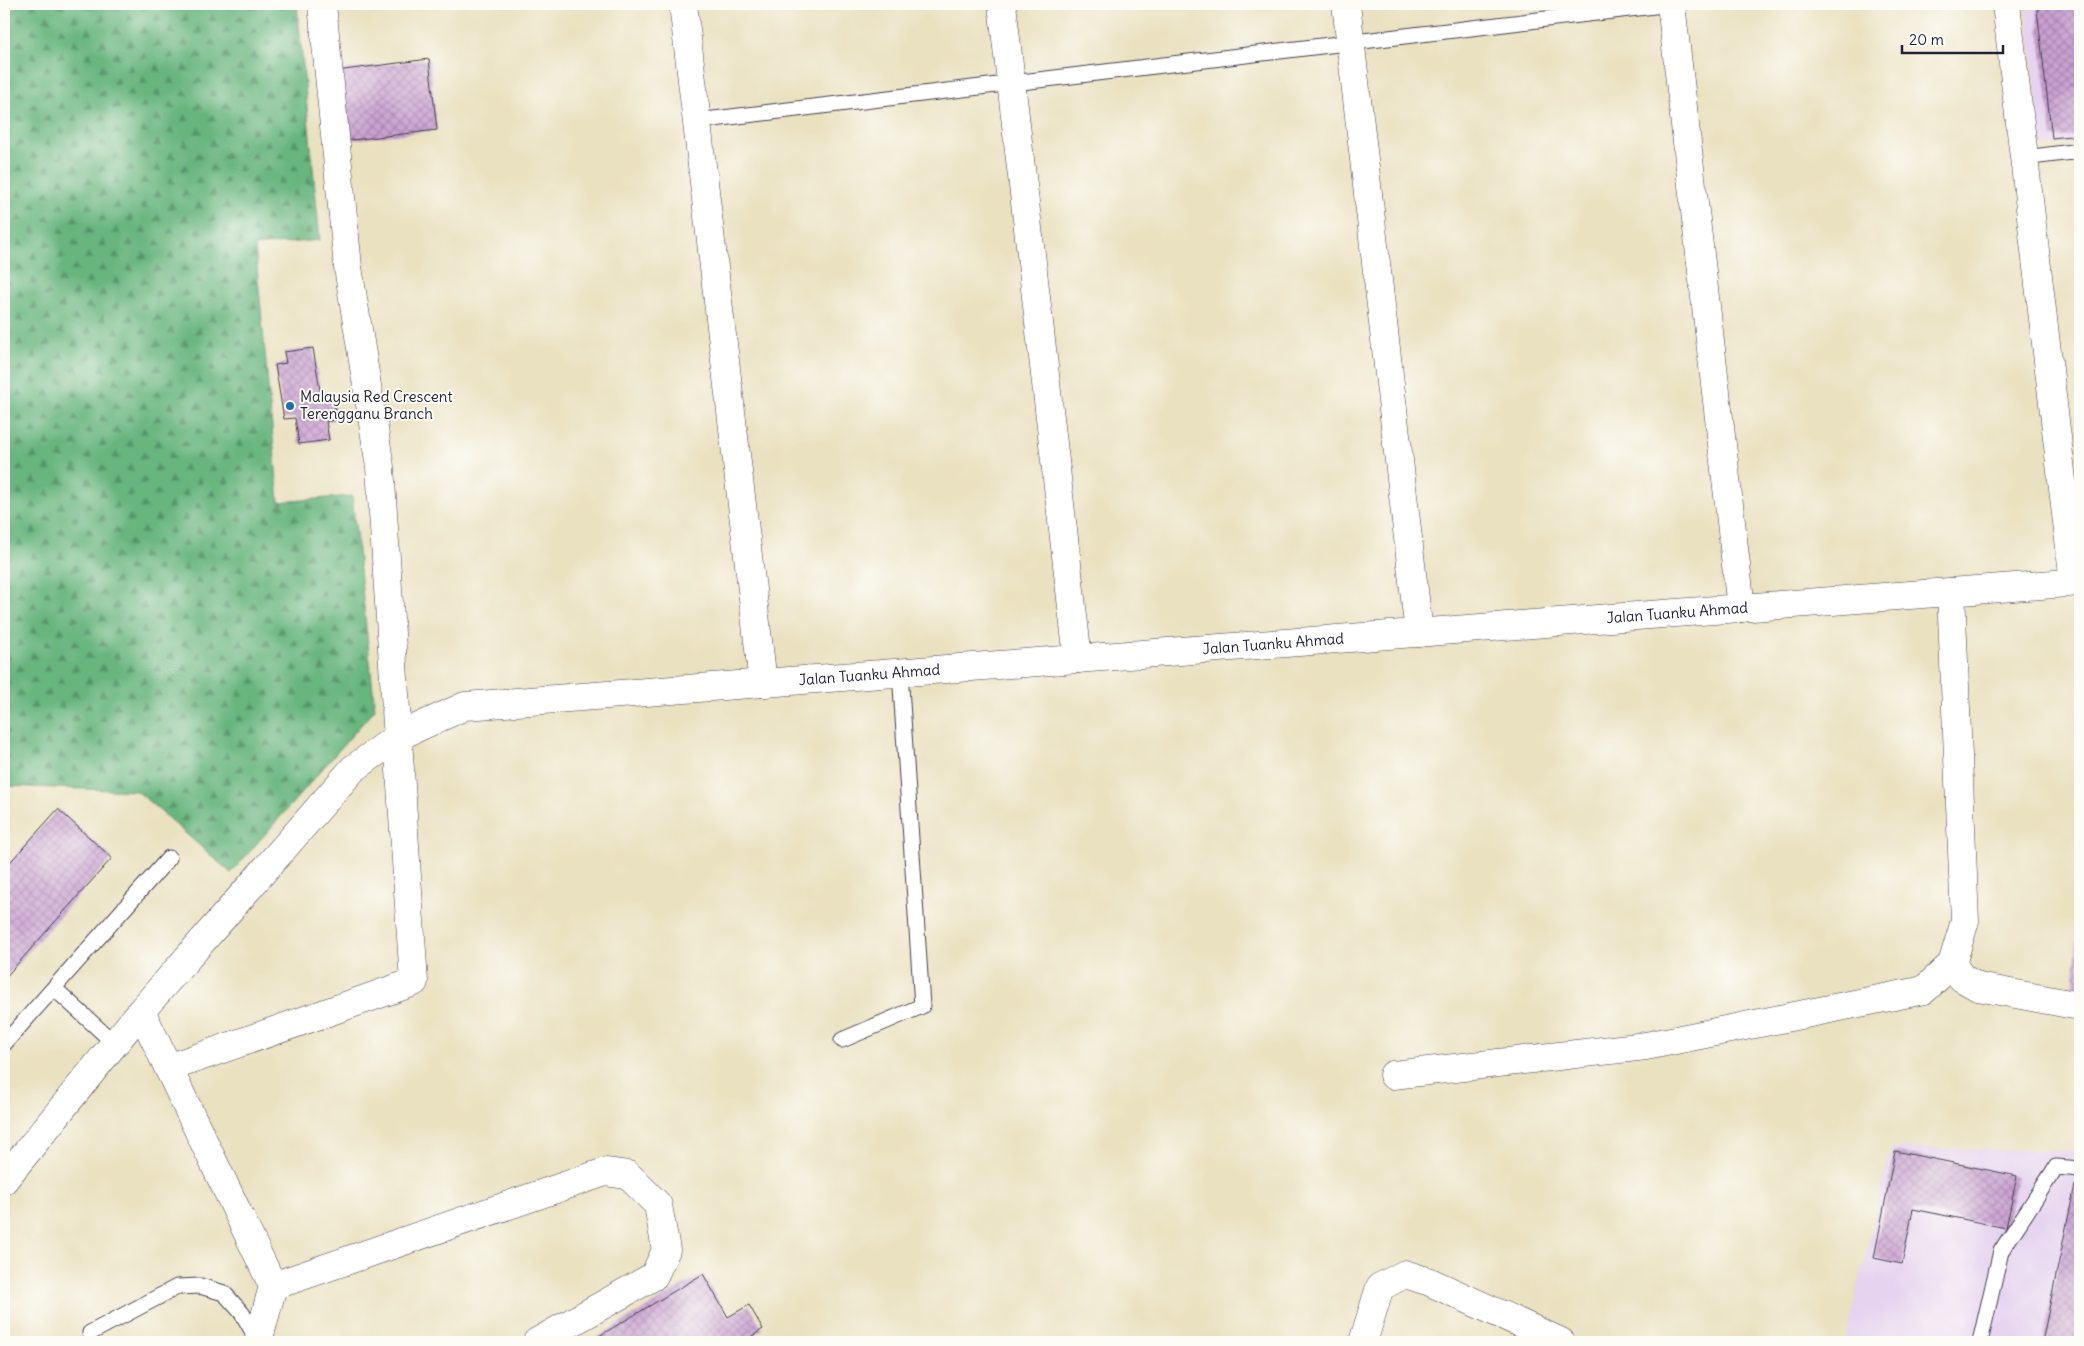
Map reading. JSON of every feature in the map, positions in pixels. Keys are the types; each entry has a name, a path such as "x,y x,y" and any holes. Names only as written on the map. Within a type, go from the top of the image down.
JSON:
{"street":[{"path":"168,1068 414,982 380,467 348,267 322,4"},
{"path":"683,4 763,683"},
{"path":"1002,4 1078,659"},
{"path":"1346,4 1420,632"},
{"path":"1671,4 1741,608"},
{"path":"2006,4 2077,582"},
{"name":"Jalan Tuanku Ahmad","path":"399,736 465,706 2077,582"},
{"path":"1394,1075 1646,1046 1924,990 1952,964 1965,921 1951,592"},
{"path":"4,1180 142,1012 353,769 399,736"},
{"path":"1952,964 1962,978 1978,987 2080,1006"},
{"path":"142,1012 273,1286 258,1342"},
{"path":"273,1286 605,1172 628,1174 658,1205 666,1250 654,1276 537,1342"},
{"path":"1363,1342 1380,1288 1405,1274 1430,1282 1561,1342"}],"lane":[{"path":"697,122 1671,4"},
{"path":"2024,158 2080,151"},
{"path":"842,1040 922,1006 900,672"},
{"path":"4,1044 170,858"},
{"path":"54,988 115,1044"},
{"path":"1980,1342 2001,1251 2056,1166 2080,1169"},
{"path":"90,1333 177,1287 200,1286 224,1293 242,1313 258,1342"}],"shaded area":[{"path":"2026,4 2080,4 2080,142 2042,147"},
{"path":"1891,1148 2080,1151 2080,1342 1845,1342"}],"green space":[{"path":"4,4 297,4 320,240 255,246 279,502 352,496 375,709 231,873 137,791 4,786"}],"building":[{"path":"2042,4 2080,4 2080,135 2052,138 2037,10"},
{"path":"429,59 437,130 344,141 336,71"},
{"path":"313,348 321,396 333,394 337,420 326,421 329,440 299,444 295,418 284,419 275,365 286,363 284,352"},
{"path":"58,809 112,858 4,979 4,869"},
{"path":"2079,916 2080,988 2073,988"},
{"path":"1895,1151 2017,1176 2006,1228 1913,1209 1902,1264 1874,1258"},
{"path":"2075,1185 2080,1187 2080,1342 2042,1342"},
{"path":"703,1274 728,1317 749,1305 763,1329 743,1342 589,1342"}],"place":[{"name":"Malaysia Red Crescent Terengganu Branch","path":"290,406"}]}
